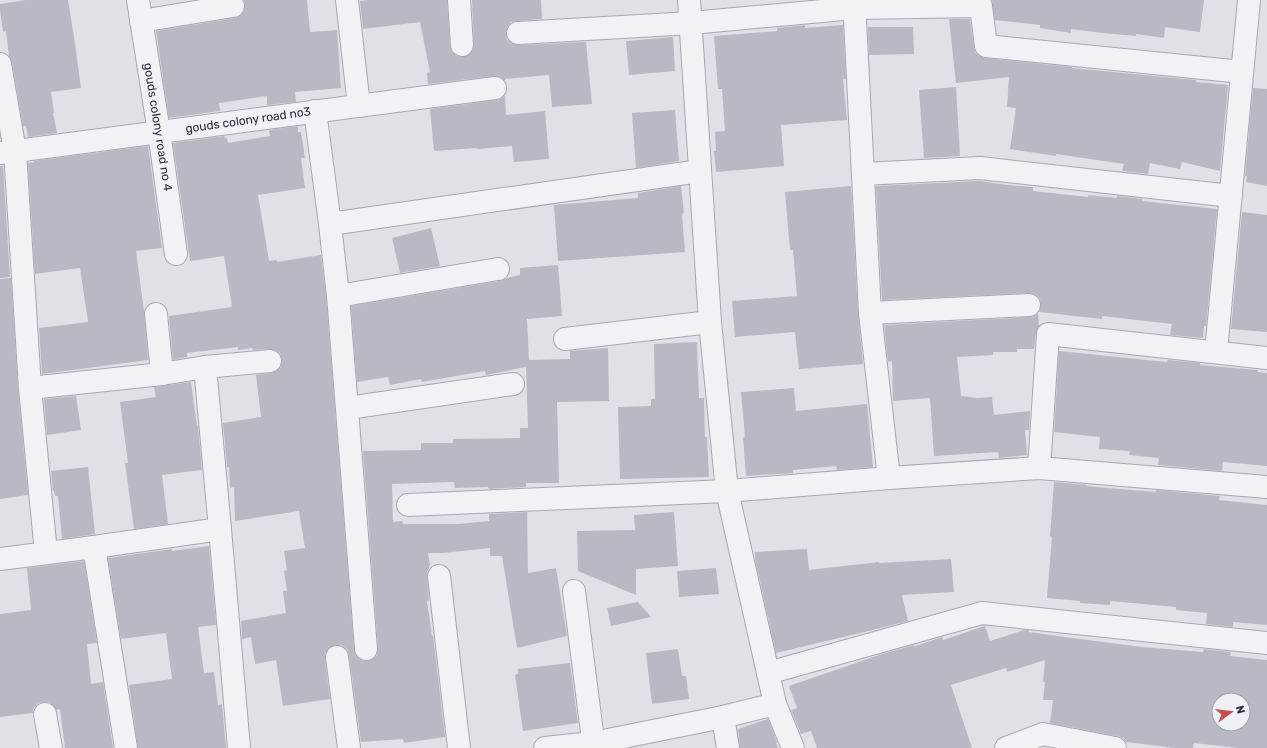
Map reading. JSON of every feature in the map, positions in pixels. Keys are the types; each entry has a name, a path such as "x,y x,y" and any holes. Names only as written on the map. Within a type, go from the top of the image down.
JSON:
{"street":[{"path":"347,0 359,106"},
{"path":"459,0 462,45"},
{"path":"689,0 710,322 727,491 775,704 793,748"},
{"path":"1216,352 1249,0"},
{"path":"518,33 691,23 855,4 981,3 986,46 1242,72"},
{"path":"855,4 870,313 889,478"},
{"path":"139,10 233,6"},
{"name":"gouds colony road no 4","path":"139,10 159,132 176,254"},
{"path":"0,64 46,553"},
{"name":"gouds colony road no3","path":"8,152 495,88"},
{"path":"315,112 338,296 366,649"},
{"path":"863,174 980,168 1231,196"},
{"path":"330,224 700,171"},
{"path":"338,296 498,269"},
{"path":"870,313 1029,305"},
{"path":"156,314 162,374"},
{"path":"565,339 710,322"},
{"path":"1039,468 1048,334 1267,358"},
{"path":"30,388 162,374 205,367 270,361"},
{"path":"205,367 239,748"},
{"path":"348,408 513,384"},
{"path":"408,505 727,491 1039,468 1267,487"},
{"path":"0,559 220,529"},
{"path":"94,547 126,748"},
{"path":"439,576 459,748"},
{"path":"574,591 593,746"},
{"path":"768,673 982,613 1267,643"},
{"path":"337,658 349,748"},
{"path":"545,748 593,746 775,704"},
{"path":"44,714 50,748"},
{"path":"724,717 728,748"},
{"path":"1006,748 1043,734 1115,748"}],"building":[{"path":"26,0 68,0 81,88 51,92 57,133 28,137 26,126 23,126 12,62 9,56 6,31 3,32 0,10 0,4"},
{"path":"244,0 307,0 310,32 337,30 341,88 295,92 296,102 267,105 267,96 219,103 220,111 169,118 156,31 235,18 241,15 244,11"},
{"path":"447,0 450,46 452,52 457,56 462,57 469,55 473,50 474,45 472,0 541,0 542,19 511,22 507,28 507,40 512,44 519,45 586,42 592,104 552,107 549,75 505,79 505,81 500,77 493,76 428,84 427,73 430,72 420,22 363,29 360,1"},
{"path":"992,0 1204,0 1200,32 1165,27 1164,38 1136,34 1136,36 1071,29 1071,33 1040,28 1040,25 995,20"},
{"path":"949,19 970,19 975,52 979,56 985,58 1196,80 1196,82 1228,85 1220,171 1182,162 1180,169 1150,163 1148,174 1122,171 1124,164 1010,149 1016,108 1007,107 1009,77 956,83"},
{"path":"805,25 805,28 843,25 846,79 843,79 847,120 781,125 784,166 716,172 714,151 716,151 715,132 725,131 722,89 718,89 714,36 777,31 777,28"},
{"path":"868,27 913,27 914,54 869,55"},
{"path":"673,37 675,71 629,75 626,41"},
{"path":"956,87 960,156 924,158 919,90"},
{"path":"1253,88 1267,89 1267,186 1246,182 1247,176 1245,176"},
{"path":"505,95 506,115 545,111 549,159 514,162 512,146 434,151 430,109 497,100"},
{"path":"675,110 679,161 636,168 632,113"},
{"path":"298,126 298,132 301,132 305,158 301,158 305,188 258,195 269,261 277,260 277,262 321,255 326,297 354,650 356,656 360,660 367,661 373,659 377,655 378,648 363,451 421,450 421,443 453,443 453,439 520,438 520,428 528,428 526,367 486,375 485,371 422,382 421,379 390,385 388,377 357,382 351,306 500,281 520,275 520,268 558,265 562,316 527,319 529,360 570,359 570,351 608,348 609,401 557,402 559,483 526,483 526,487 489,489 488,487 455,488 454,482 392,484 393,522 402,521 403,524 459,524 489,521 489,514 527,512 528,573 556,568 567,636 517,648 502,556 490,556 490,548 443,553 428,553 430,565 427,571 429,600 427,601 432,636 433,635 445,737 404,743 403,739 361,742 349,655 347,649 341,645 330,647 325,653 330,699 283,706 276,660 255,664 251,637 242,639 241,621 286,613 283,591 287,591 284,571 287,570 284,551 305,548 299,511 235,521 234,487 230,488 229,467 227,467 223,423 261,417 256,375 277,371 281,367 282,359 280,353 275,350 253,350 252,348 238,350 238,347 187,353 187,357 173,360 169,316 232,307 224,256 190,261 173,143 224,136 227,138 228,143 270,136 269,130"},
{"path":"148,146 162,248 136,251 144,312 148,360 42,374 39,328 88,322 80,268 35,274 28,163 34,162 33,161"},
{"path":"0,166 3,166 10,277 0,278"},
{"path":"980,181 1033,187 1033,191 1088,197 1088,195 1117,198 1117,196 1143,199 1142,201 1217,209 1206,326 1204,326 1203,338 1170,335 1172,324 1102,316 1102,319 1039,312 1041,305 1040,299 1035,294 1029,293 882,300 876,186"},
{"path":"681,186 684,213 682,214 685,252 558,261 554,205 638,198 638,193"},
{"path":"851,186 858,314 863,364 799,369 795,332 735,337 732,301 797,296 793,250 790,250 785,192"},
{"path":"1242,212 1267,215 1267,332 1231,329"},
{"path":"431,228 440,266 400,273 392,238"},
{"path":"11,278 18,389 28,495 0,499 0,279"},
{"path":"1038,313 1039,326 1036,333 1034,349 1017,349 1017,352 993,352 993,355 957,357 961,396 978,398 992,397 994,415 1030,411 1029,430 1025,430 1027,455 999,458 998,452 934,456 930,398 893,401 892,361 888,362 884,325 1030,317 1035,316"},
{"path":"697,342 699,398 704,398 705,437 707,437 709,477 620,479 618,407 651,406 651,399 655,399 654,344"},
{"path":"1059,351 1167,362 1168,360 1200,363 1200,365 1258,370 1258,372 1267,373 1267,466 1223,462 1222,471 1158,465 1159,458 1129,455 1130,451 1099,449 1100,437 1054,432"},
{"path":"191,382 198,426 202,470 162,475 168,524 134,529 125,463 128,463 120,402 156,397 154,387"},
{"path":"794,388 796,411 867,404 873,467 837,470 836,466 793,470 793,473 746,476 743,438 745,437 741,392"},
{"path":"76,396 81,430 47,435 44,399"},
{"path":"88,467 95,534 62,539 58,496 55,496 53,491 51,471"},
{"path":"1054,482 1108,488 1156,492 1156,490 1220,496 1219,500 1267,505 1267,625 1233,622 1233,627 1206,624 1207,613 1176,610 1176,607 1110,601 1110,605 1080,603 1080,601 1047,598 1052,537 1050,536"},
{"path":"674,512 678,566 636,569 636,595 578,571 577,531 635,530 634,515"},
{"path":"209,546 216,625 198,627 204,673 214,672 218,705 222,704 226,748 138,748 129,685 172,679 166,633 121,639 108,558 172,549 172,551"},
{"path":"807,549 809,570 879,562 951,559 954,592 902,595 908,621 776,653 755,559 755,552"},
{"path":"84,561 97,643 87,644 91,684 103,682 113,748 65,748 60,709 56,710 49,702 37,704 33,709 33,713 0,717 0,614 31,610 27,568"},
{"path":"716,568 719,594 679,597 677,571"},
{"path":"638,602 651,617 611,626 607,608"},
{"path":"985,626 990,641 1024,630 1029,630 1029,632 1142,647 1203,652 1204,649 1231,652 1230,656 1267,660 1267,748 1238,748 1194,743 1193,748 1175,748 1126,742 1123,738 1117,736 1050,723 1053,700 1043,700 1045,660 1007,672 1006,668 951,685 972,748 817,748 811,731 801,734 791,710 797,708 789,686 882,654 919,645 942,637 943,640"},
{"path":"678,649 682,676 686,676 689,699 652,704 646,653"},
{"path":"570,663 578,723 523,731 515,675 518,674 518,669"},
{"path":"768,719 778,748 740,748 738,729"}]}
